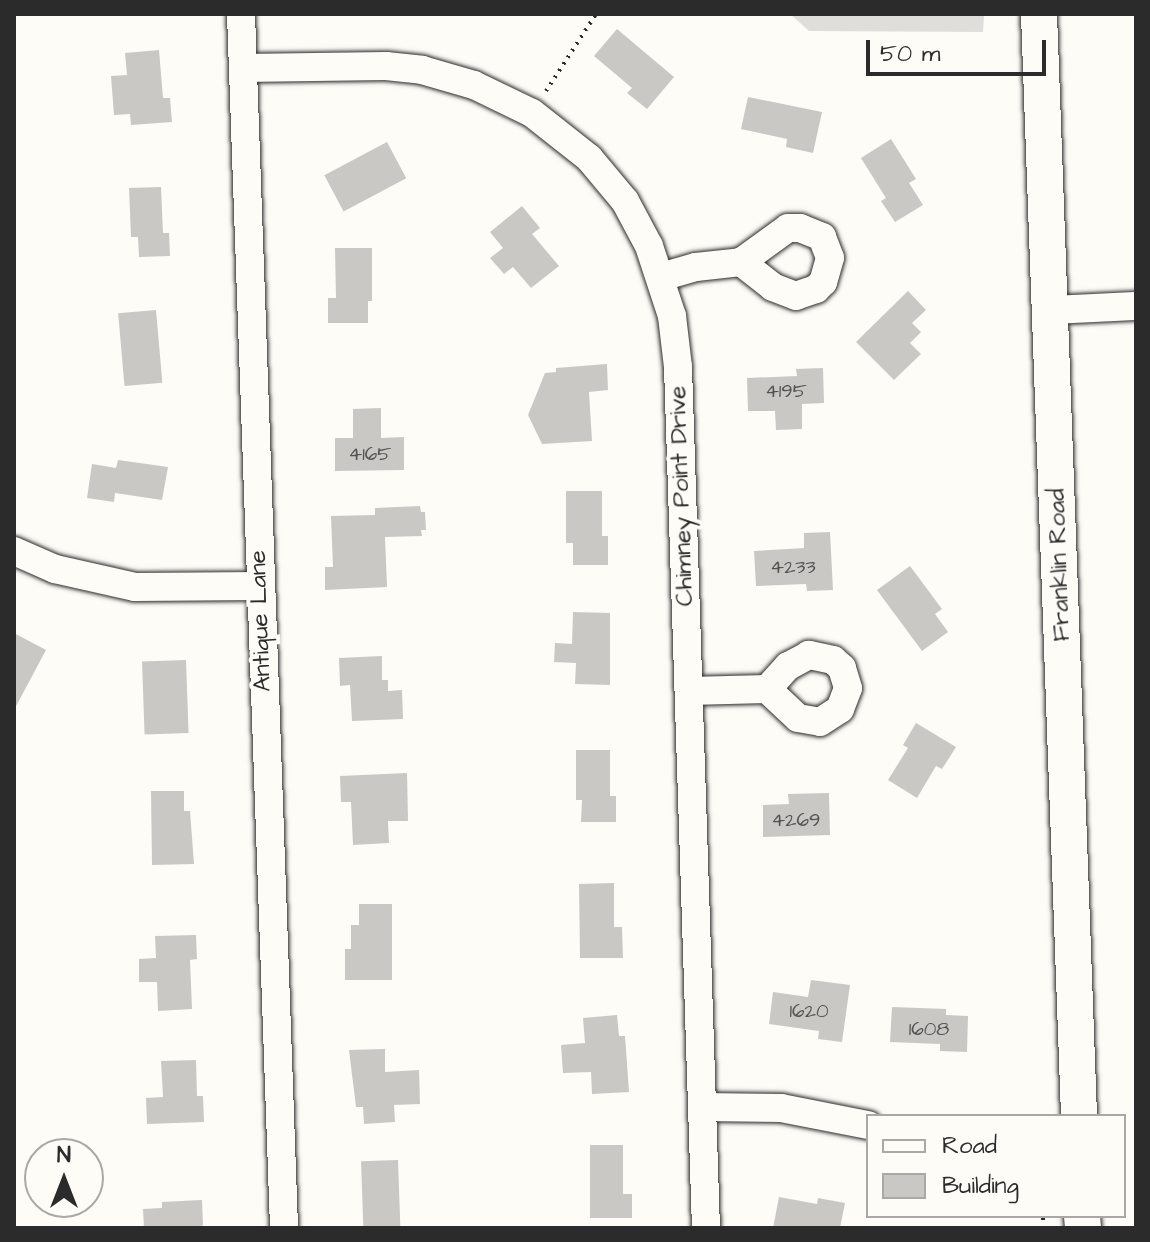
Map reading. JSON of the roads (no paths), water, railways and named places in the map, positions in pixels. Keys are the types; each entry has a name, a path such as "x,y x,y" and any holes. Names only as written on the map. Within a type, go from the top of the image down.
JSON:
{"street":[{"name":"Antique Lane","path":"241,14 284,1228"},
{"name":"Franklin Road","path":"1039,14 1079,1114"},
{"name":"Chimney Point Drive","path":"243,68 386,66 422,70 474,85 532,113 589,158 613,184 637,218 661,277 672,316 678,367 706,1228"},
{"path":"661,277 696,267 741,262"},
{"path":"1051,310 1136,306"},
{"path":"14,551 55,569 135,587 259,586"},
{"path":"689,691 767,689"},
{"path":"702,1107 781,1108 866,1125"}]}
